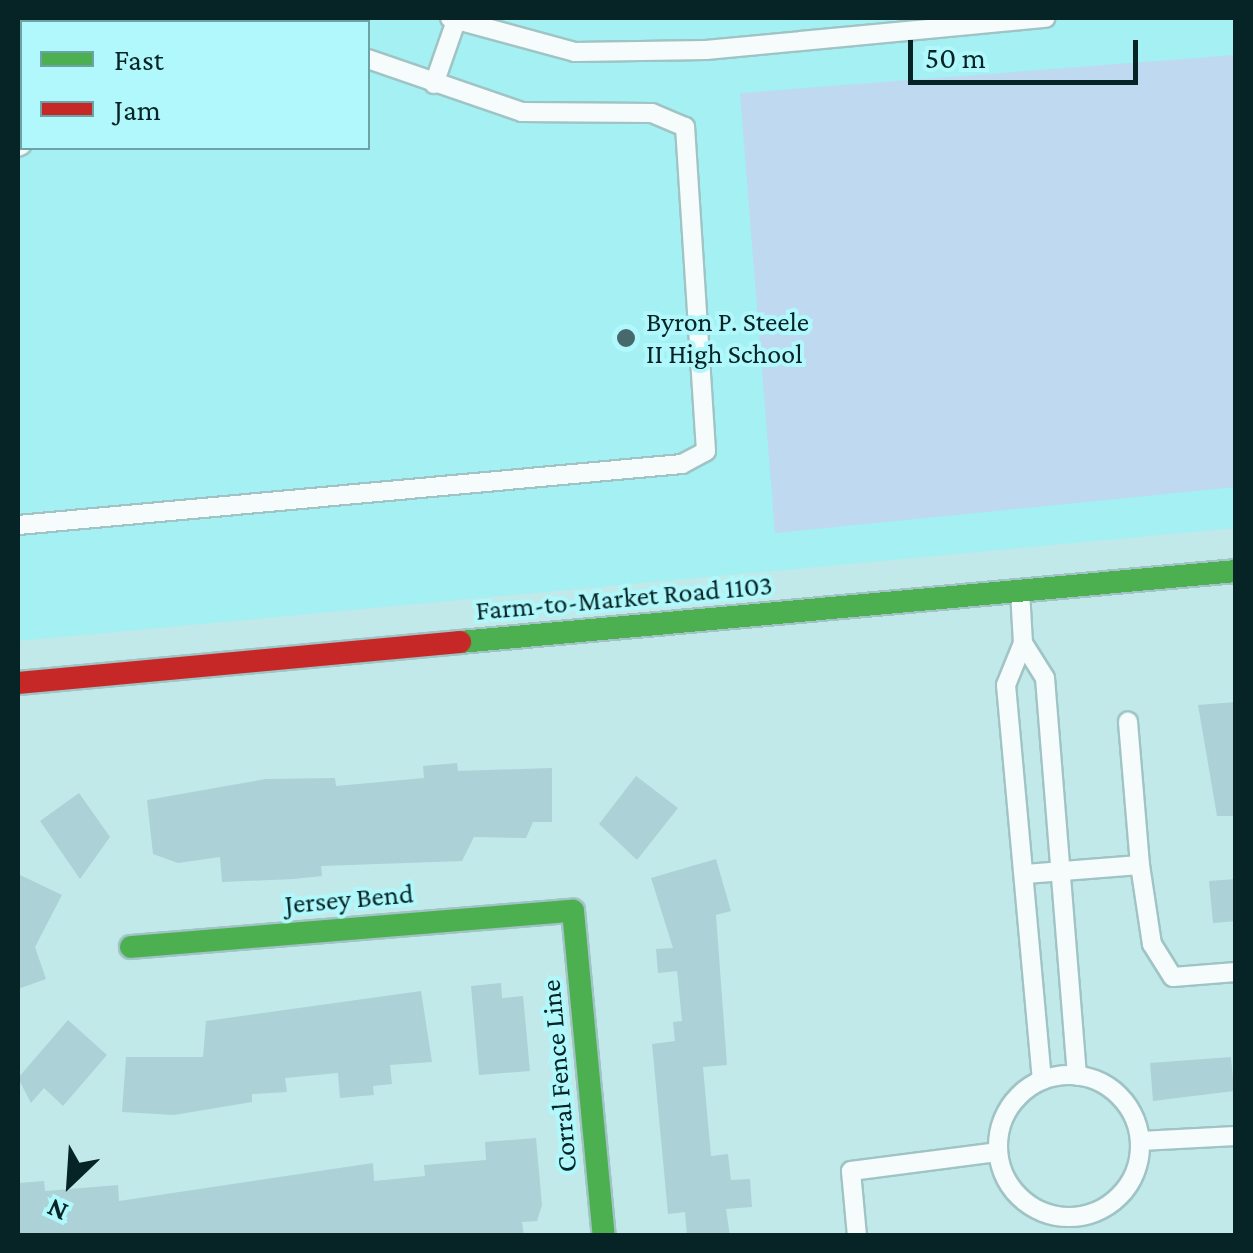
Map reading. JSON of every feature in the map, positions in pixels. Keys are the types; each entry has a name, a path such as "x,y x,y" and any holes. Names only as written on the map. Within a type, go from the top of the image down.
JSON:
{"main road":[{"name":"Farm-to-Market Road 1103","path":"18,683 1236,571"},
{"name":"Jersey Bend","path":"131,948 573,910"},
{"name":"Corral Fence Line","path":"573,910 604,1236"}],"lane":[{"path":"434,84 453,19 575,52 1045,18"},
{"path":"18,524 682,464 706,452 685,127 652,113 522,112 370,60"},
{"path":"1020,591 1023,643 1006,684 1042,1080"},
{"path":"1023,643 1044,678 1077,1076"},
{"path":"1128,721 1140,865 1152,944 1174,977 1236,972"},
{"path":"1025,874 1140,865"},
{"path":"1077,1076 1128,1106 1140,1141 1120,1197 1076,1218 1032,1208 997,1152 1008,1108 1042,1080 1077,1076"},
{"path":"1140,1141 1236,1136"},
{"path":"857,1236 852,1172 997,1152"}],"shaded area":[{"name":"Byron P. Steele II High School","path":"18,18 1235,18 1235,528 18,641"},
{"path":"1235,55 1235,487 775,533 740,93"}],"building":[{"path":"1236,702 1236,816 1217,816 1198,705"},
{"path":"457,763 458,771 552,768 552,822 533,822 526,838 474,837 462,861 321,866 322,876 293,879 222,882 220,857 178,863 153,854 147,800 266,779 335,778 336,786 424,778 423,766"},
{"path":"636,776 678,808 637,860 599,824"},
{"path":"79,793 110,837 80,879 40,821"},
{"path":"716,859 731,911 716,915 727,1065 703,1067 711,1156 728,1154 731,1180 750,1179 752,1207 726,1209 730,1236 687,1236 685,1212 668,1214 652,1044 675,1041 673,1022 682,1021 677,971 658,973 656,949 673,948 651,878"},
{"path":"18,874 62,895 35,947 46,979 18,989"},
{"path":"1236,879 1236,921 1213,923 1209,881"},
{"path":"501,983 502,998 523,996 530,1071 479,1075 471,986"},
{"path":"421,991 432,1062 390,1065 392,1084 373,1086 374,1095 340,1098 338,1073 285,1078 287,1092 252,1094 252,1102 174,1115 122,1112 126,1057 203,1057 206,1021"},
{"path":"68,1020 107,1055 63,1106 44,1088 31,1103 18,1078"},
{"path":"1231,1057 1234,1091 1153,1101 1150,1063"},
{"path":"536,1138 542,1205 537,1221 522,1222 524,1236 18,1236 19,1183 44,1181 45,1191 118,1185 119,1201 373,1163 374,1181 425,1176 424,1165 486,1160 485,1142"}],"traffic: fast":[{"path":"460,642 1236,571"},
{"path":"131,947 573,911 604,1236"}],"traffic: jam":[{"path":"18,683 460,642"}],"place":[{"name":"Byron P. Steele II High School","path":"626,338"}]}
